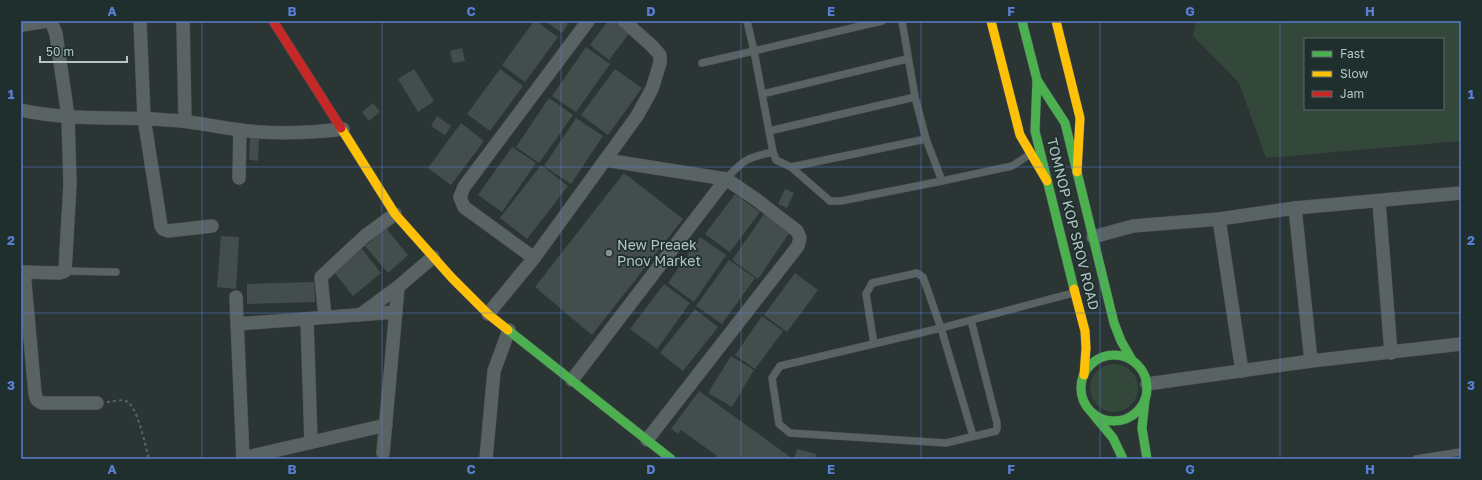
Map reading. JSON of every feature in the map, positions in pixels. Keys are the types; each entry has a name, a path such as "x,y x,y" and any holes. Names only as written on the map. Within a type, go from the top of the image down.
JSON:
{"main road":[{"path":"273,21 343,129 395,214 452,278 488,314 671,459"},
{"path":"991,21 1020,136 1047,181"},
{"name":"TOMNOP KOP SROV ROAD","path":"1022,21 1037,80 1035,131 1085,331 1086,348 1084,375"},
{"path":"1056,21 1080,118 1077,172"},
{"name":"TOMNOP KOP SROV ROAD","path":"1037,80 1065,123 1114,323 1121,341 1132,360"},
{"path":"1092,413 1101,419 1109,421 1123,421 1137,413 1148,392 1144,373 1139,366 1132,360 1116,355 1108,356 1094,363 1084,375 1082,392 1084,401 1092,413 1113,438 1123,459"},
{"path":"1145,400 1142,428 1147,459"}],"street":[{"path":"21,25 49,21 56,34 68,116 70,184 65,271 59,273 22,272 35,394 37,400 42,403 97,403"},
{"path":"140,21 144,118 160,226 168,231 212,226"},
{"path":"182,21 184,121"},
{"path":"534,258 464,207 460,197 464,186 588,21"},
{"path":"488,314 534,258 606,160 637,116 652,89 660,63 660,55 624,21"},
{"path":"21,110 68,116 144,118 184,121 240,130 278,133 311,133 343,129"},
{"path":"239,178 240,130"},
{"path":"606,160 726,179 757,200 797,231 800,238 798,246 647,440"},
{"path":"572,380 726,179"},
{"path":"1093,237 1133,226 1218,219 1295,208 1379,202 1461,193"},
{"path":"1379,202 1391,353"},
{"path":"1295,208 1311,361"},
{"path":"325,317 322,277 365,236 395,214"},
{"path":"1218,219 1242,371"},
{"path":"360,315 398,287 433,257"},
{"path":"383,453 398,287"},
{"path":"236,298 243,458 386,425"},
{"path":"237,324 396,312"},
{"path":"307,319 311,442"},
{"path":"486,459 494,371 509,330"},
{"path":"1147,384 1311,361 1461,344"}],"lane":[{"path":"747,21 773,152 776,160 791,168 830,201 841,201 942,182 1012,166 1031,154"},
{"path":"702,63 882,21"},
{"path":"902,21 915,97 926,139 942,182"},
{"path":"762,94 908,59"},
{"path":"769,130 915,97"},
{"path":"791,168 926,139"},
{"path":"726,179 740,163 750,158 773,152"},
{"path":"65,271 116,272"},
{"path":"874,344 866,294 872,283 916,273 924,277 973,436"},
{"path":"971,320 997,428 996,431 946,443 790,433 779,424 772,378 780,366 940,328 1075,293"},
{"path":"1416,459 1461,452"}],"path":[{"path":"97,403 126,400 130,403 140,423 149,459"}],"green space":[{"path":"1196,21 1461,21 1461,141 1266,158 1239,83 1193,36"},
{"path":"1109,364 1119,364 1131,371 1138,383 1138,393 1131,405 1119,412 1109,412 1101,408 1094,401 1090,393 1090,383 1094,375 1101,368"}],"building":[{"path":"534,21 558,37 525,82 502,65"},
{"path":"545,21 570,21 562,33"},
{"path":"608,21 618,21 631,31 609,60 590,45"},
{"path":"586,47 610,64 576,112 552,96"},
{"path":"462,48 465,61 453,63 450,51"},
{"path":"414,69 434,101 418,112 398,79"},
{"path":"500,69 523,86 490,131 467,114"},
{"path":"615,69 642,88 608,135 581,115"},
{"path":"549,98 573,115 539,163 516,147"},
{"path":"373,103 380,112 369,121 362,112"},
{"path":"437,116 451,126 445,135 431,126"},
{"path":"576,118 603,136 571,184 544,166"},
{"path":"461,123 484,141 451,185 428,168"},
{"path":"250,137 259,137 258,161 249,160"},
{"path":"512,147 536,163 502,212 478,195"},
{"path":"541,165 568,186 527,239 500,218"},
{"name":"New Preaek Pnov Market","path":"624,173 683,219 592,335 535,287"},
{"path":"785,189 794,193 787,208 778,204"},
{"path":"735,194 760,212 730,252 705,234"},
{"path":"764,214 790,232 758,279 732,260"},
{"path":"386,228 408,255 388,273 365,246"},
{"path":"221,236 239,237 236,289 217,287"},
{"path":"700,237 726,255 694,302 668,283"},
{"path":"362,249 381,273 353,296 334,272"},
{"path":"729,260 755,278 722,324 696,306"},
{"path":"795,273 818,290 787,332 764,315"},
{"path":"314,282 315,302 247,304 247,284"},
{"path":"664,284 690,303 657,349 630,329"},
{"path":"695,309 718,327 683,371 660,353"},
{"path":"762,316 783,331 755,369 735,355"},
{"path":"731,356 754,370 732,407 708,393"},
{"path":"699,391 793,459 715,459 717,456 681,430 678,434 671,429"},
{"path":"797,449 816,454 815,459 794,459"}],"traffic: fast":[{"path":"1022,21 1037,80 1035,131 1074,289"},
{"path":"1037,80 1065,123 1114,323 1121,341 1132,360"},
{"path":"508,330 671,459"},
{"path":"1114,355 1127,358 1137,365 1144,375 1147,388 1144,401 1137,411 1127,418 1114,421 1101,418 1091,411 1084,401 1081,388 1084,375 1091,365 1101,358 1114,355"},
{"path":"1145,400 1142,428 1147,459"},
{"path":"1093,414 1113,438 1123,459"}],"traffic: slow":[{"path":"991,21 1020,135 1047,181"},
{"path":"1056,21 1080,118 1077,172"},
{"path":"341,128 395,214 452,278 488,314 508,330"},
{"path":"1074,289 1085,331 1086,348 1084,375"}],"traffic: jam":[{"path":"273,21 341,128"}],"place":[{"name":"New Preaek Pnov Market","path":"609,253"}]}
